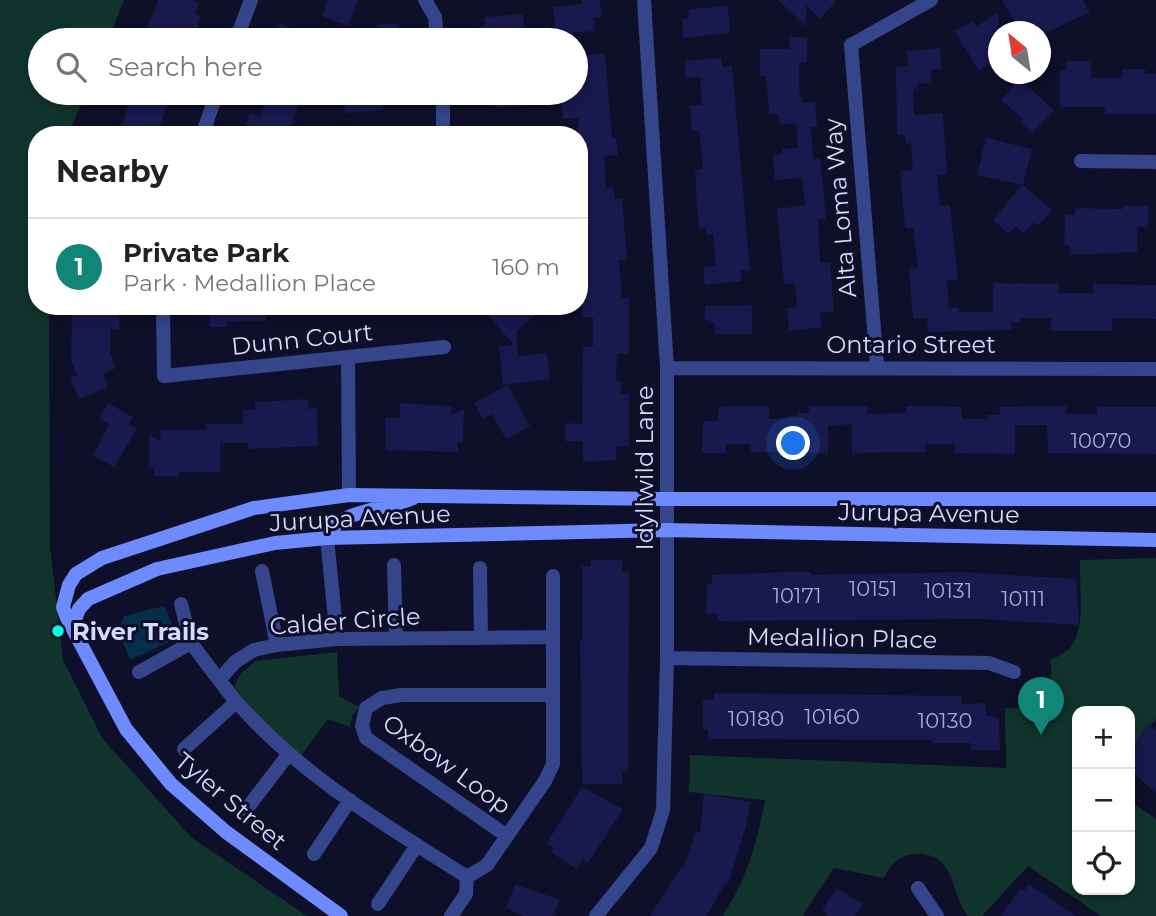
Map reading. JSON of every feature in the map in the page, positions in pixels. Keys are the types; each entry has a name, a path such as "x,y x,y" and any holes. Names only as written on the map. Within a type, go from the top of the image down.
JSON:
{"main road":[{"name":"Jurupa Avenue","path":"72,626 63,607 69,585 76,574 102,558 254,508 349,495 665,499 1156,499"},
{"path":"327,538 330,528 344,518 392,507 418,496"},
{"name":"Jurupa Avenue","path":"72,626 79,609 88,599 158,569 275,543 327,538 666,530 1156,540"},
{"name":"Tyler Street","path":"72,626 114,708 157,769 226,832 341,916"}],"street":[{"path":"240,28 251,0"},
{"path":"425,0 435,17 436,28"},
{"name":"Idyllwild Lane","path":"596,916 651,848 663,810 667,658 667,368 644,0"},
{"name":"Alta Loma Way","path":"877,366 851,46 931,0"},
{"path":"205,126 213,105"},
{"path":"443,105 443,126"},
{"path":"1081,162 1156,162"},
{"name":"Dunn Court","path":"163,315 164,376 444,347"},
{"path":"348,357 349,495"},
{"name":"Ontario Street","path":"667,368 877,366 1156,369"},
{"path":"327,538 337,639"},
{"path":"394,565 396,638"},
{"path":"480,568 481,638"},
{"path":"262,571 277,645"},
{"path":"467,877 487,864 545,781 553,764 553,576"},
{"path":"180,604 191,643 235,703 288,755 350,800 467,877"},
{"name":"Calder Circle","path":"219,680 235,662 254,650 277,645 337,639 553,637"},
{"path":"139,672 191,643"},
{"name":"Medallion Place","path":"667,658 989,663 1014,672"},
{"name":"Oxbow Loop","path":"507,836 366,738 362,726 366,708 382,698 401,695 553,695"},
{"path":"184,749 235,703"},
{"path":"245,811 288,755"},
{"path":"314,854 350,800"},
{"path":"378,904 417,845"},
{"path":"452,916 466,894 467,877"},
{"path":"918,888 937,916"}],"green space":[{"path":"0,0 124,0 113,28 28,28 28,105 81,105 72,126 28,126 28,315 49,315 50,546 63,660 102,738 191,837 307,916 0,916"},
{"path":"1156,558 1156,719 1135,745 1135,706 1072,706 1072,895 1135,895 1135,804 1156,819 1156,916 1101,916 1028,866 982,916 968,916 946,867 930,855 917,854 897,861 884,878 834,868 802,916 722,916 738,889 750,860 765,800 689,792 690,755 1006,768 1005,708 1026,706 1041,697 1050,682 1050,661 1068,650 1075,640 1081,611 1080,560"},
{"path":"337,652 339,696 359,707 352,716 350,727 328,719 300,757 259,717 234,686 241,673 256,661"}],"water":[{"path":"164,606 178,638 130,660 118,630 124,616"}],"building":[{"path":"158,0 190,0 199,3 195,14 201,16 197,28 148,28"},
{"path":"328,0 358,0 348,26 322,16"},
{"path":"582,0 600,0 602,17 594,18 595,31 588,32 588,28 555,28 553,7 582,4"},
{"path":"778,0 837,0 820,19 806,5 806,27"},
{"path":"1002,0 1083,0 1090,12 1051,31 1051,21 1014,21"},
{"path":"728,6 730,33 683,38 682,19 689,18 688,9"},
{"path":"998,13 998,21 988,21 988,65 979,70 954,31 973,21 976,26"},
{"path":"523,14 524,28 477,28 485,26 484,17"},
{"path":"399,23 399,28 378,28 378,25"},
{"path":"789,37 807,37 807,62 799,62 799,89 803,103 815,102 817,127 811,127 813,159 820,158 826,219 818,219 820,263 830,262 834,312 820,313 821,327 789,331 787,308 797,307 795,283 784,284 777,209 805,205 802,178 775,180 773,155 782,154 782,149 798,148 796,123 780,125 779,114 769,114 766,76 760,76 760,49 790,49"},
{"path":"940,48 941,69 931,70 932,83 917,84 917,89 913,89 914,115 943,113 947,174 937,175 940,206 950,205 958,280 947,281 949,308 959,307 959,312 993,312 993,283 1059,284 1059,293 1093,293 1093,284 1156,285 1156,319 1112,318 1112,331 1051,331 1051,318 1020,318 1020,322 1011,322 1011,330 928,332 927,318 913,319 909,268 918,267 913,228 905,228 900,171 913,170 911,143 906,144 905,135 897,135 896,67 908,66 907,51"},
{"path":"605,54 612,138 616,137 618,155 604,156 606,188 613,187 615,199 622,198 627,260 619,260 622,298 629,298 629,354 617,354 616,381 621,381 621,394 629,394 629,446 616,446 616,460 583,462 583,441 565,441 565,423 582,424 583,347 593,347 593,317 583,315 588,315 588,126 578,126 578,118 563,119 562,105 588,105 588,55"},
{"path":"721,58 722,67 732,66 750,270 741,270 741,281 705,285 703,267 716,266 713,234 707,235 706,228 699,229 695,170 702,169 702,157 699,130 692,131 690,105 702,105 700,77 686,78 685,61"},
{"path":"1065,61 1091,61 1091,78 1122,78 1122,69 1145,69 1145,74 1156,74 1156,114 1105,114 1105,107 1060,107 1060,70 1066,70"},
{"path":"1015,84 1025,84 1054,110 1032,133 1021,122 1024,120 1001,100"},
{"path":"129,105 167,105 159,126 121,126"},
{"path":"264,105 299,105 290,126 245,126 250,113 260,116"},
{"path":"344,105 383,105 383,110 345,113"},
{"path":"496,105 530,105 496,108"},
{"path":"986,138 1032,149 1023,185 1052,210 1038,226 1034,222 1024,233 1015,226 1009,234 993,220 1022,185 977,175"},
{"path":"1123,206 1148,206 1148,227 1137,227 1137,252 1069,255 1070,246 1064,246 1065,215 1075,215 1075,208 1123,209"},
{"path":"752,305 752,334 715,334 715,323 705,319 705,306"},
{"path":"72,315 119,315 119,329 110,329 110,353 116,368 103,374 108,387 79,399 70,378 77,375 71,361"},
{"path":"210,315 266,315 266,321 227,322 227,327 210,327"},
{"path":"488,315 536,315 516,332 518,356 547,353 550,379 503,385 499,346 514,345"},
{"path":"507,385 530,426 506,439 492,414 483,419 474,403"},
{"path":"308,399 308,409 317,408 318,446 248,449 248,443 220,443 220,472 179,472 179,476 154,476 154,467 149,467 149,435 161,442 160,430 206,430 206,424 243,424 243,410 255,410 255,402"},
{"path":"108,403 133,417 129,424 137,429 114,467 93,456 109,424 99,419"},
{"path":"400,403 451,406 451,415 464,409 463,443 458,443 458,452 386,450 385,418 400,418"},
{"path":"769,406 769,419 798,418 797,413 809,413 809,406 867,406 867,414 906,413 906,406 962,407 962,419 987,419 987,415 1000,415 1000,407 1066,406 1066,414 1097,414 1097,407 1156,407 1156,454 1048,453 1047,425 1015,425 1015,454 955,453 955,444 925,444 925,452 852,453 852,424 828,426 828,453 751,452 751,444 726,444 726,453 702,453 703,421 718,421 718,407"},
{"path":"591,560 622,560 622,571 629,572 628,772 622,771 622,784 582,784 582,566 591,566"},
{"path":"811,572 811,575 963,572 1076,579 1079,625 981,619 718,621 718,614 706,614 707,584 712,584 712,575"},
{"path":"714,693 962,696 962,704 986,703 986,715 999,718 1000,750 971,750 971,743 933,743 933,740 708,739 708,730 703,730 703,700 714,699"},
{"path":"1148,724 1156,731 1156,793 1135,774 1135,742"},
{"path":"582,787 623,809 588,863 583,859 576,869 551,852 554,848 547,843"},
{"path":"704,794 750,802 747,823 728,884 725,883 707,916 650,916 682,866 684,867 696,831 700,832"},
{"path":"515,884 560,900 554,913 551,916 524,916 506,908"},
{"path":"1029,884 1076,916 1001,916 1020,889 1024,891"},
{"path":"837,888 863,904 855,916 829,916 822,910"}],"place":[{"name":"River Trails","path":"58,631"},
{"name":"Private Park","path":"1041,735"}]}
